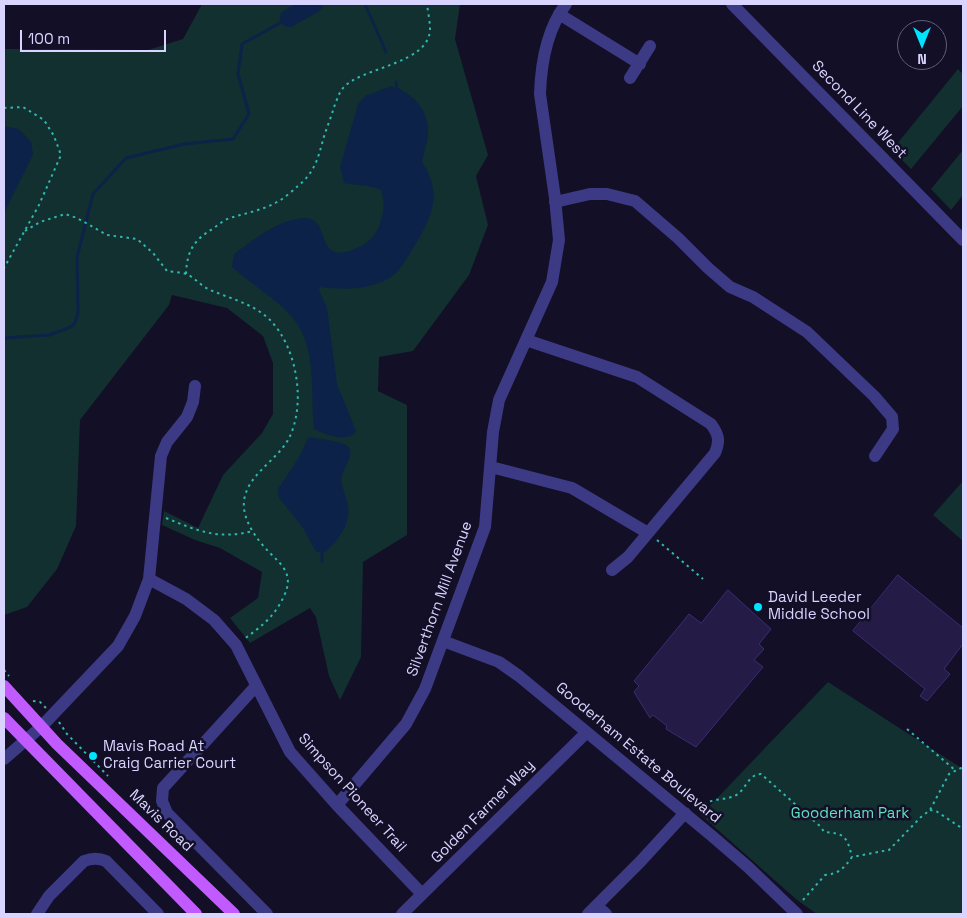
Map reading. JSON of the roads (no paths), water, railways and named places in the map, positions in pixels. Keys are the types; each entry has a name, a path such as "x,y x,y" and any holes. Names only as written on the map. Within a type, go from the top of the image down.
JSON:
{"main road":[{"name":"Mavis Road","path":"4,686 41,727 234,914"},
{"path":"4,718 196,914"}],"street":[{"name":"Second Line West","path":"732,4 963,240"},
{"path":"563,9 640,64"},
{"name":"Silverthorn Mill Avenue","path":"337,805 406,724 425,689 485,527 499,400 552,282 559,240 540,94 549,37 563,9"},
{"path":"630,78 650,46"},
{"path":"555,202 590,194 607,194 635,201 730,287 753,297 807,332 874,396 892,417 893,430 875,456"},
{"path":"526,340 637,377 711,424 717,432 719,443 715,453 628,557 612,570"},
{"path":"4,760 41,727 118,646 135,616 149,579 161,456 167,442 187,417 193,402 195,386"},
{"path":"491,467 572,488 648,533"},
{"name":"Simpson Pioneer Trail","path":"149,579 186,599 214,620 236,645 290,752 337,805 422,894"},
{"name":"Gooderham Estate Boulevard","path":"443,641 499,662 519,676 685,813 748,867 798,914"},
{"path":"256,686 163,788 162,801 167,813 267,914"},
{"name":"Golden Farmer Way","path":"402,914 586,733"},
{"path":"597,911 685,813"},
{"path":"37,914 48,896 84,861 92,858 99,858 106,862 158,914"}],"water":[{"path":"391,86 413,98 423,110 428,126 428,134 422,162 429,174 434,196 425,228 396,273 380,283 363,287 338,289 320,287 319,290 327,308 337,384 356,431 348,437 336,437 314,429 309,356 306,342 300,329 292,317 271,297 232,267 234,254 276,226 295,219 305,218 313,220 318,225 328,247 334,252 343,252 357,248 372,238 380,224 382,215 381,190 344,183 340,167 358,104 365,96"},
{"path":"4,126 19,129 31,142 33,155 4,213"},
{"path":"310,437 344,444 348,446 351,452 342,478 348,516 343,530 324,553 316,552 303,528 279,498 278,489"}],"waterway":[{"path":"289,18 314,4"},
{"path":"365,4 386,52"},
{"path":"4,338 49,335 71,327 75,323 78,312 77,257 93,194 126,158 184,144 233,139 249,114 238,74 242,44 289,18"},
{"path":"396,82 397,90"},
{"path":"322,549 322,561"}],"place":[{"name":"David Leeder Middle School","path":"758,607"},
{"name":"Mavis Road At Craig Carrier Court","path":"93,756"}],"park label":[{"name":"Gooderham Park","path":"850,814"}]}
